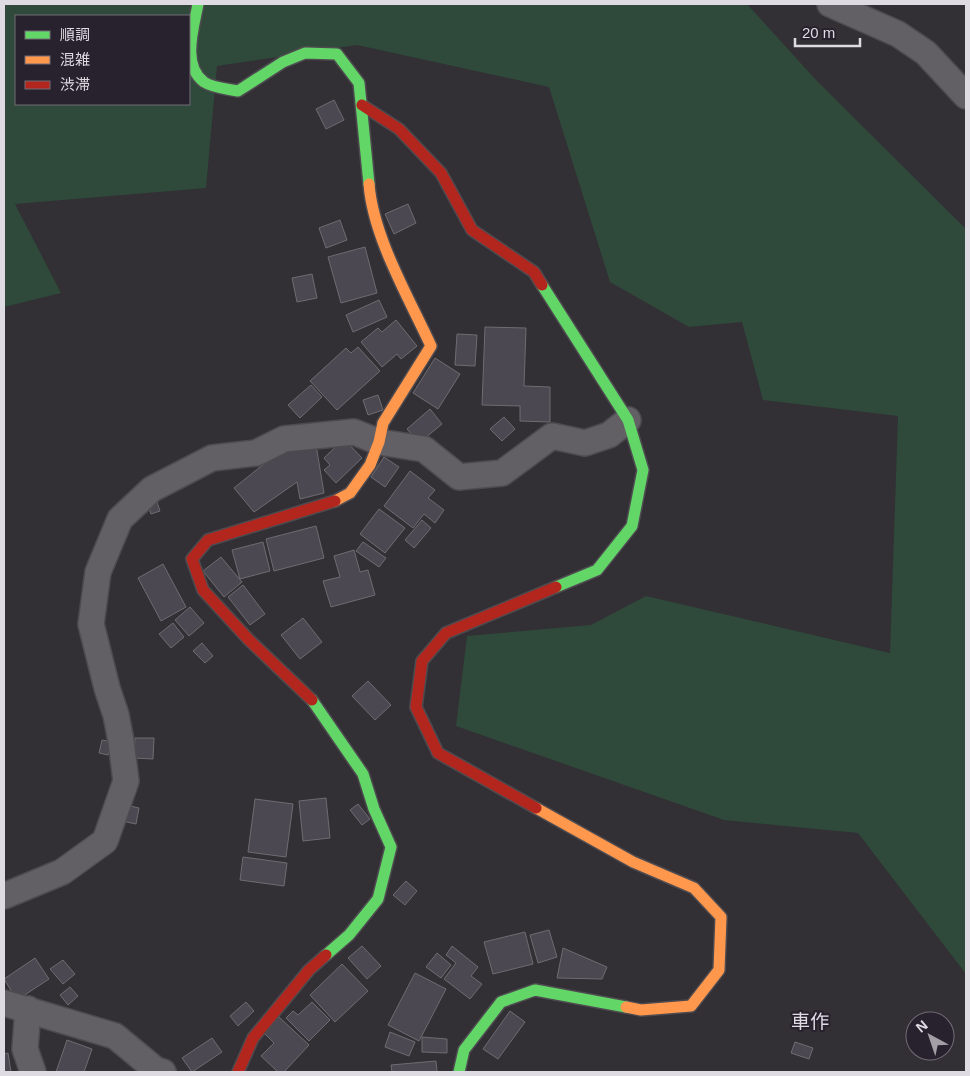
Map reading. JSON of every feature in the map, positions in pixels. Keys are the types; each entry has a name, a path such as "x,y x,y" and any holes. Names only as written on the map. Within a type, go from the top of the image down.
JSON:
{"street":[{"path":"198,4 191,51 193,68 204,83 238,91 283,62 304,53 337,54 358,83 362,105 370,199 382,240 431,346 382,423 379,442 370,465 350,493 329,504 208,540 192,559 203,590 249,640 310,698 363,774 374,809 391,847 378,899 349,935 309,970 253,1038 238,1072"},
{"path":"830,4 898,34 926,53 966,96"},
{"path":"362,105 399,129 441,173 472,230 534,272 628,420 643,470 632,526 597,570 446,633 422,661 416,707 438,752 633,862 694,888 721,917 719,970 691,1006 641,1010 535,990 501,1002 464,1050 459,1072"},
{"path":"4,896 62,872 105,841 126,781 122,741 91,624 98,572 120,519 152,489 212,458 256,453 284,440 354,432 379,442 424,449 459,478 502,473 552,436 585,442 608,435 628,420"},
{"path":"4,1003 115,1036 147,1068"},
{"path":"28,1010 25,1049 34,1072"}],"green space":[{"path":"4,4 747,4 816,80 966,229 966,974 858,833 724,820 456,726 467,636 591,625 646,596 890,653 898,416 763,400 742,322 689,327 610,282 549,87 357,45 217,66 206,188 15,204 61,293 4,307"}],"building":[{"path":"334,100 344,120 326,129 316,109"},
{"path":"408,204 416,223 394,234 385,214"},
{"path":"340,220 347,240 326,248 319,228"},
{"path":"365,247 377,293 341,303 328,257"},
{"path":"312,274 317,298 297,302 292,278"},
{"path":"379,300 387,317 353,332 346,315"},
{"path":"396,320 417,346 401,359 397,354 382,367 361,342 378,328 382,332"},
{"path":"485,327 526,328 524,386 550,387 550,422 520,421 520,406 482,405"},
{"path":"457,334 477,335 475,366 455,365"},
{"path":"358,347 380,371 337,410 310,381 346,348 351,353"},
{"path":"435,358 460,374 438,409 413,393"},
{"path":"311,385 322,397 300,418 288,405"},
{"path":"378,395 383,410 368,415 363,400"},
{"path":"430,409 442,424 419,443 407,429"},
{"path":"504,417 515,429 502,441 490,429"},
{"path":"344,439 362,458 336,483 324,470 330,465 324,458"},
{"path":"316,445 324,493 300,499 297,482 254,512 234,488 285,447"},
{"path":"384,457 399,467 385,487 371,477"},
{"path":"410,471 435,490 428,498 444,510 435,523 424,514 413,528 384,506"},
{"path":"154,493 160,511 151,514 145,496"},
{"path":"379,509 405,528 385,553 360,534"},
{"path":"422,520 431,528 414,548 405,540"},
{"path":"316,526 324,558 274,571 266,539"},
{"path":"263,542 270,571 240,579 232,550"},
{"path":"363,542 386,558 379,567 356,551"},
{"path":"354,550 360,572 368,570 375,595 331,607 323,581 340,577 334,556"},
{"path":"221,557 242,582 224,597 203,571"},
{"path":"163,564 186,607 161,621 138,578"},
{"path":"243,585 265,614 250,625 228,597"},
{"path":"190,607 204,623 189,636 175,620"},
{"path":"303,618 322,642 300,659 281,635"},
{"path":"173,623 184,637 171,648 159,634"},
{"path":"202,643 213,656 205,663 193,651"},
{"path":"368,681 391,705 375,720 352,696"},
{"path":"135,738 154,738 153,759 134,758"},
{"path":"102,740 112,742 108,755 99,753"},
{"path":"326,798 330,838 303,841 299,801"},
{"path":"255,799 293,804 286,857 248,852"},
{"path":"358,804 370,819 362,825 350,810"},
{"path":"126,805 139,808 136,824 122,821"},
{"path":"243,857 287,863 284,886 240,880"},
{"path":"406,881 417,891 405,905 393,895"},
{"path":"549,930 557,957 538,963 530,935"},
{"path":"525,932 533,964 493,974 484,942"},
{"path":"362,946 381,966 367,979 348,958"},
{"path":"452,946 478,967 471,976 482,984 470,999 444,979 456,963 446,955"},
{"path":"563,948 607,967 602,979 557,978"},
{"path":"437,953 451,965 441,978 426,967"},
{"path":"35,958 49,979 17,1000 4,979"},
{"path":"63,960 75,974 63,984 50,969"},
{"path":"342,964 368,991 335,1022 310,995"},
{"path":"415,973 446,989 419,1041 388,1025"},
{"path":"70,987 78,996 68,1005 60,995"},
{"path":"246,1002 254,1011 238,1026 230,1016"},
{"path":"312,1002 330,1020 309,1041 286,1018 293,1011 298,1015"},
{"path":"510,1011 525,1022 498,1059 483,1049"},
{"path":"279,1017 309,1045 284,1072 278,1072 261,1056 274,1043 264,1033"},
{"path":"390,1032 415,1042 409,1056 385,1047"},
{"path":"422,1037 447,1039 447,1053 422,1052"},
{"path":"212,1038 222,1052 192,1072 182,1058"},
{"path":"67,1040 92,1049 84,1072 56,1072"},
{"path":"795,1042 813,1048 809,1059 791,1053"},
{"path":"8,1053 11,1072 4,1072 4,1054"},
{"path":"436,1061 437,1072 392,1072 391,1065"}],"traffic: fast":[{"path":"198,4 192,34 191,56 197,75 204,82 212,86 238,91 283,62 305,53 337,54 359,83 369,184"},
{"path":"542,285 628,420 643,470 632,526 597,570 556,587"},
{"path":"312,700 363,774 374,809 391,847 378,899 349,935 326,955"},
{"path":"459,1072 464,1050 501,1002 535,990 626,1007"}],"traffic: slow":[{"path":"335,501 350,493 370,465 379,442 383,423 431,346 393,267 377,225 369,184"},
{"path":"536,808 633,862 694,888 721,917 719,970 691,1006 641,1010 626,1007"}],"traffic: jam":[{"path":"362,105 399,129 441,173 472,230 534,272 542,285"},
{"path":"312,700 249,640 203,590 192,559 208,540 335,501"},
{"path":"536,808 438,753 416,707 422,661 446,633 556,587"},
{"path":"238,1072 253,1038 309,970 326,955"}],"district":[{"name":"車作","path":"810,1021"}]}
